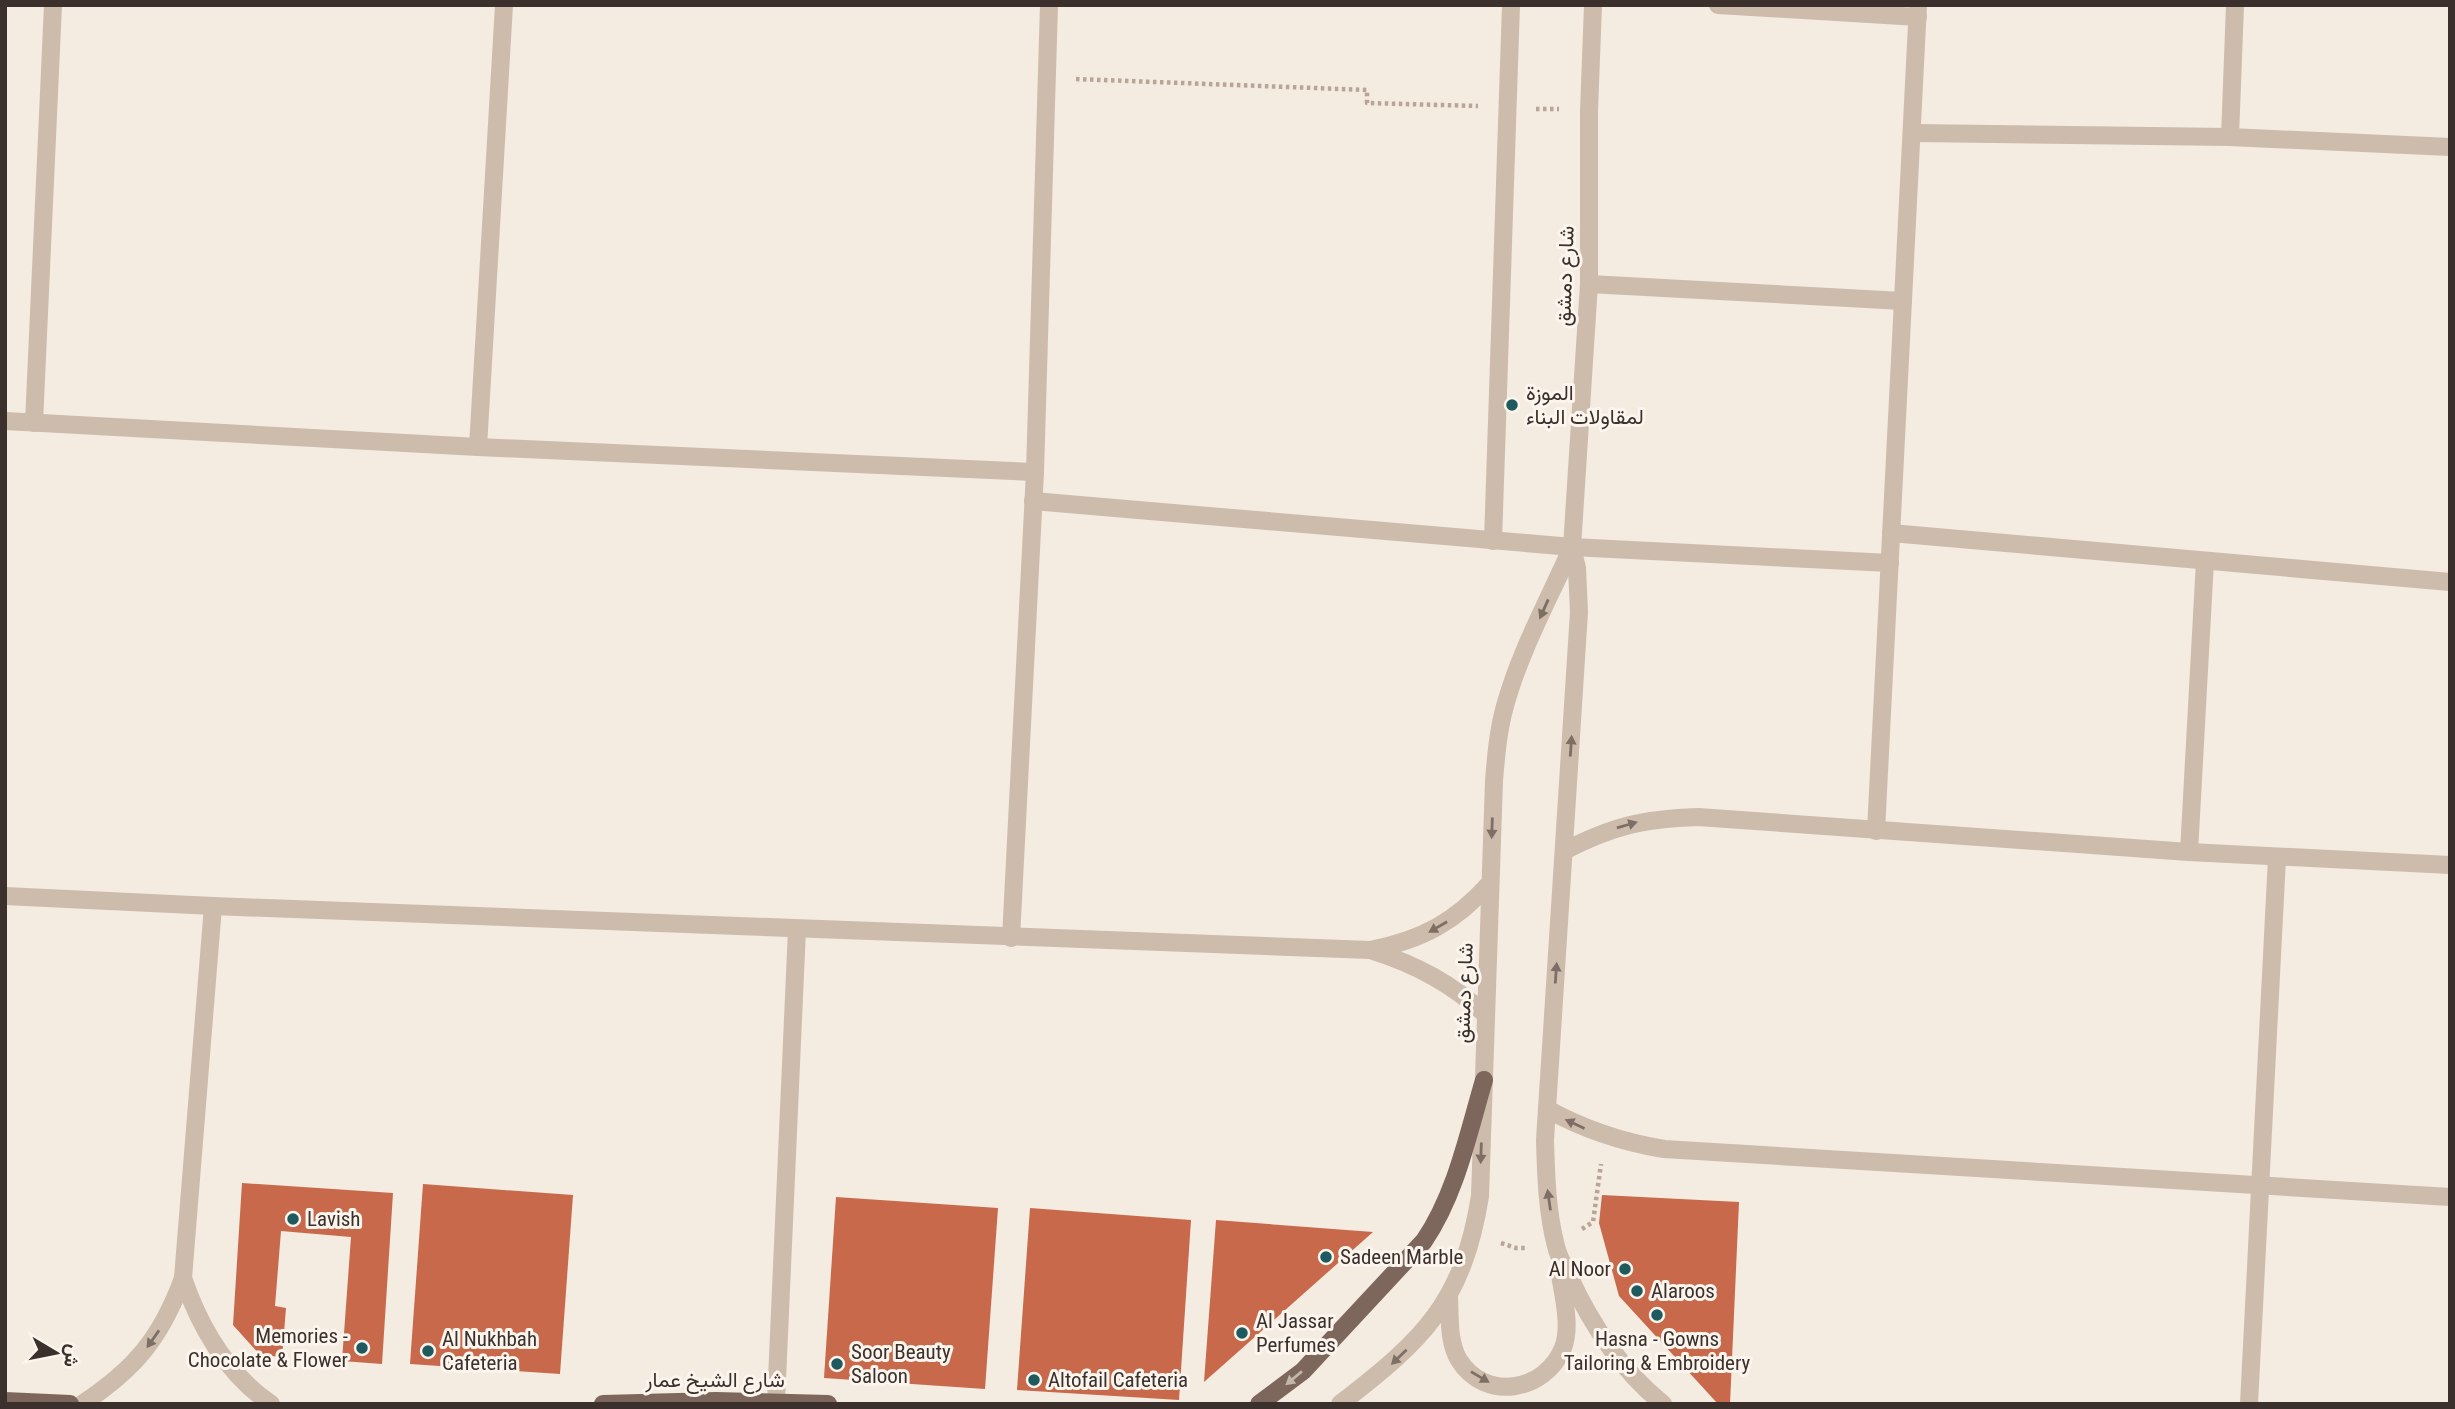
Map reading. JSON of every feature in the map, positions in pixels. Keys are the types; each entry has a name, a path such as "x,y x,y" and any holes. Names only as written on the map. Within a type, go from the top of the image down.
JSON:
{"main road":[{"path":"1259,1404 1303,1371 1424,1241 1438,1221 1451,1188 1484,1080"},
{"path":"5,1401 70,1404"},
{"name":"شارع الشيخ عمار","path":"603,1404 716,1401 828,1404"}],"street":[{"path":"34,423 53,5"},
{"path":"478,447 504,5"},
{"path":"1011,938 1035,472 1049,5"},
{"path":"1493,541 1511,5"},
{"name":"شارع دمشق","path":"1593,5 1589,111 1589,284 1572,547 1580,601 1547,1109 1546,1180 1556,1248 1578,1296 1598,1331 1623,1364 1663,1404"},
{"path":"1718,5 1918,11 1876,831"},
{"path":"2230,137 2235,5"},
{"path":"1912,132 2230,137 2450,147"},
{"path":"1589,284 1903,301"},
{"path":"5,421 478,447 1035,472"},
{"path":"1033,501 1572,547 1890,563"},
{"path":"1891,533 2450,582"},
{"name":"شارع دمشق","path":"1340,1404 1394,1362 1433,1320 1461,1271 1474,1234 1480,1196 1494,781 1504,708 1517,669 1572,547"},
{"path":"2189,852 2205,561"},
{"path":"1564,851 1597,835 1632,823 1698,817 2277,858 2450,864"},
{"path":"2249,1404 2277,858"},
{"path":"5,896 1011,938 1370,950 1398,945 1424,935 1471,904 1490,883"},
{"path":"82,1404 108,1387 140,1357 171,1310 183,1278 213,906"},
{"path":"776,1402 797,929"},
{"path":"1370,950 1421,968 1444,981 1486,1015"},
{"path":"1547,1109 1575,1125 1604,1136 1664,1149 2450,1197"},
{"path":"1449,1296 1451,1333 1459,1360 1477,1379 1502,1388 1528,1385 1550,1369 1564,1346 1566,1319 1556,1248"},
{"path":"183,1278 199,1321 226,1362 243,1381 271,1404"}],"path":[{"path":"1047,78 1367,90 1367,103 1589,111"}],"building":[{"path":"242,1183 393,1193 382,1364 342,1361 351,1237 281,1231 275,1306 286,1308 282,1357 260,1355 233,1325"},
{"path":"423,1184 573,1195 560,1374 410,1364"},
{"path":"1602,1195 1739,1202 1730,1404 1718,1404 1619,1296 1599,1223"},
{"path":"836,1197 998,1208 985,1389 824,1378"},
{"path":"1030,1208 1191,1220 1179,1400 1017,1390"},
{"path":"1216,1220 1373,1232 1204,1382"}],"place":[{"name":"الموزة لمقاولات البناء","path":"1512,405"},
{"name":"Lavish","path":"293,1219"},
{"name":"Sadeen Marble","path":"1326,1257"},
{"name":"Al Noor","path":"1625,1269"},
{"name":"Alaroos","path":"1637,1291"},
{"name":"Hasna - Gowns Tailoring & Embroidery","path":"1657,1315"},
{"name":"Al Jassar Perfumes","path":"1242,1333"},
{"name":"Memories - Chocolate & Flower","path":"362,1348"},
{"name":"Al Nukhbah Cafeteria","path":"428,1351"},
{"name":"Soor Beauty Saloon","path":"837,1364"},
{"name":"Altofail Cafeteria","path":"1034,1380"}]}
